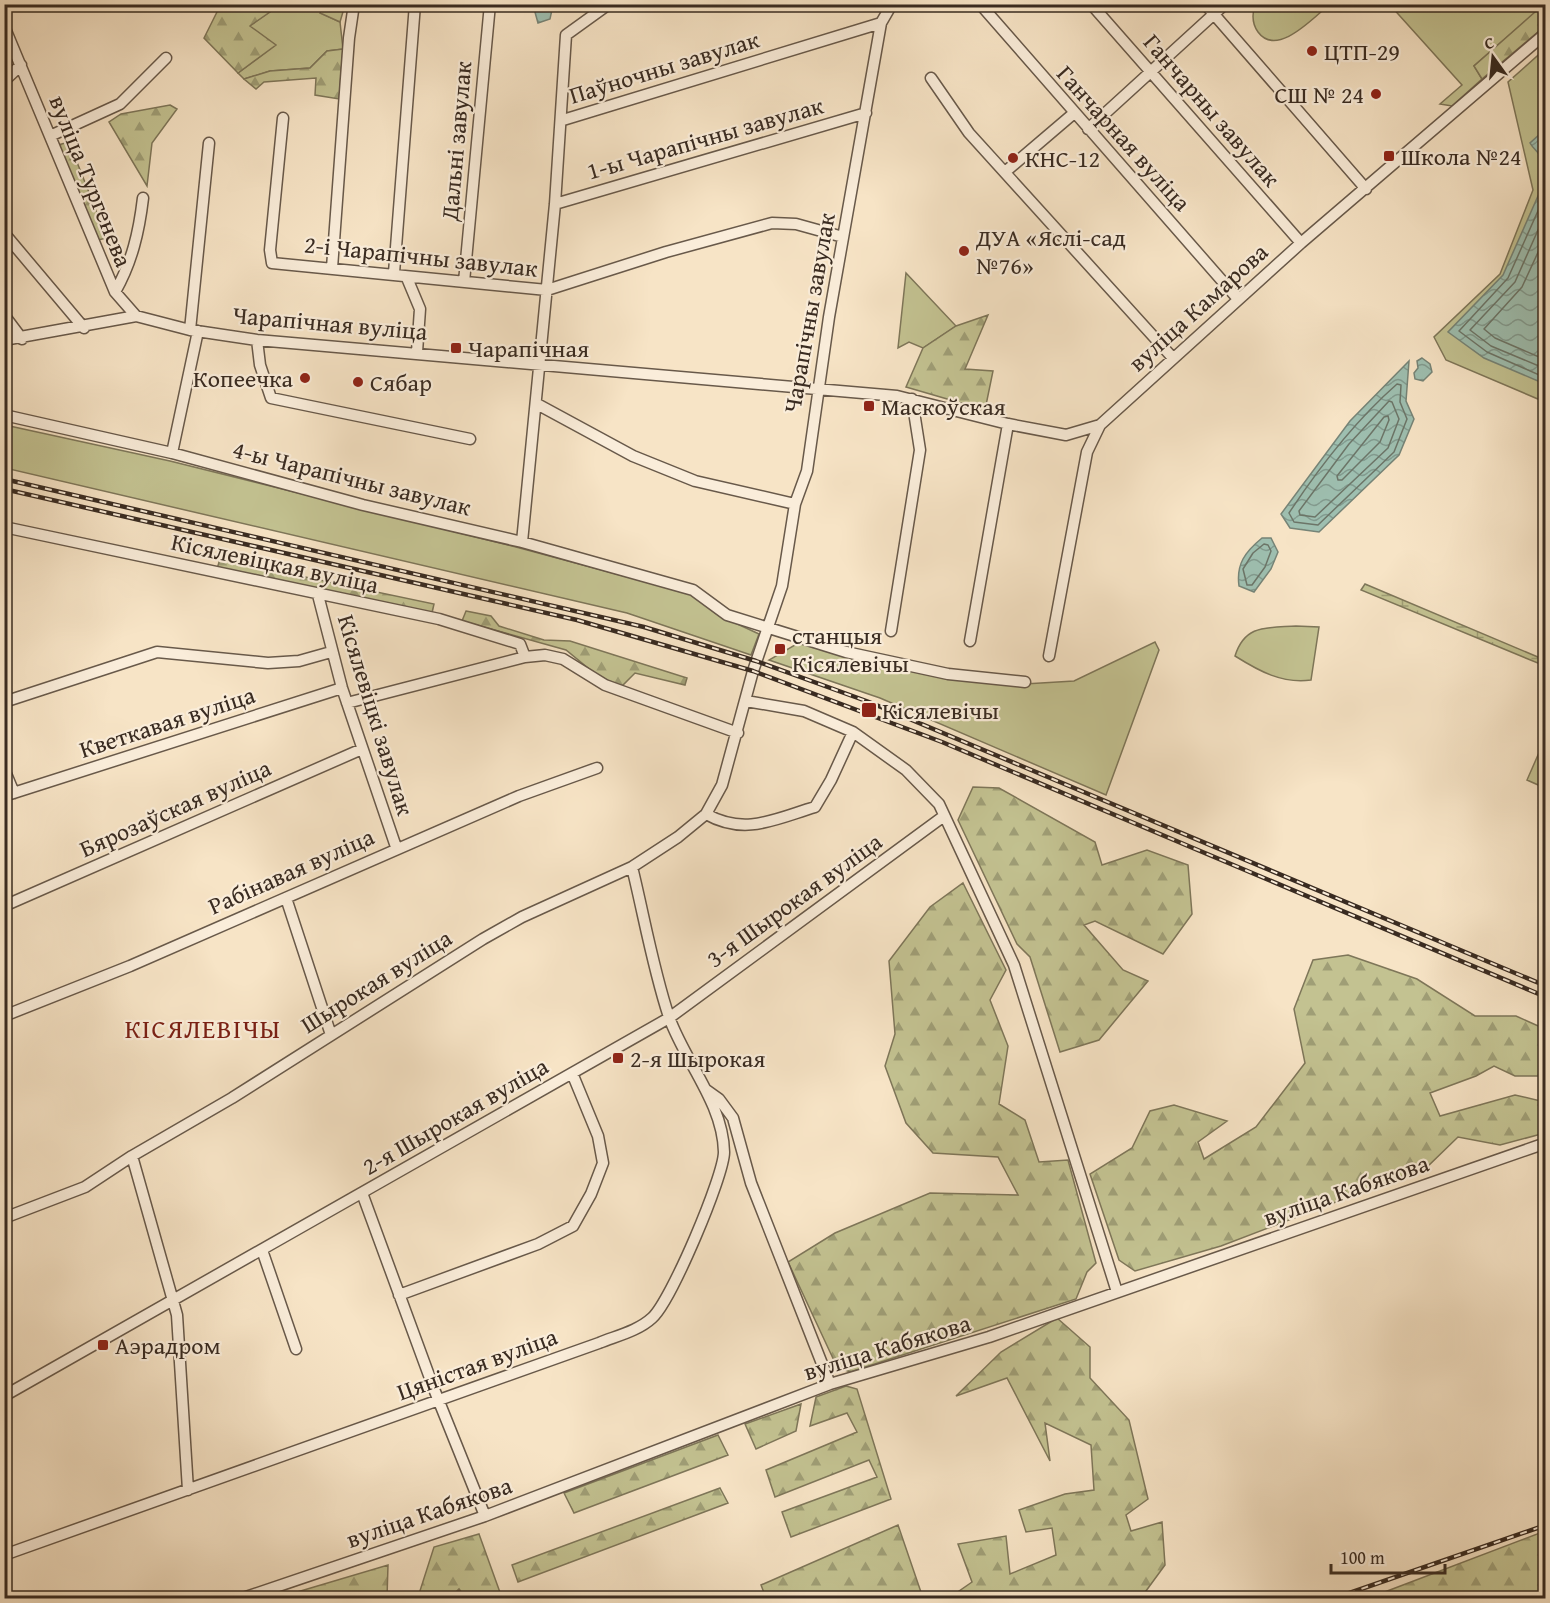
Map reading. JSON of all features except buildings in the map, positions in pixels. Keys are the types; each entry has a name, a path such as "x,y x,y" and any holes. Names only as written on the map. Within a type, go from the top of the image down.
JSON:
{"street":[{"path":"332,268 349,38 354,4"},
{"path":"394,273 415,4"},
{"name":"Дальні завулак","path":"464,282 490,4"},
{"path":"522,542 548,290 562,120 566,35 609,4"},
{"name":"Чарапічны завулак","path":"769,629 782,586 795,504 807,471 817,389 881,23 892,4"},
{"name":"Ганчарная вуліца","path":"980,4 1073,114 1238,299"},
{"name":"Ганчарны завулак","path":"1091,4 1301,243"},
{"path":"1205,4 1366,189"},
{"path":"1088,129 1225,4"},
{"name":"Паўночны завулак","path":"562,120 881,23"},
{"name":"вуліца Тургенева","path":"4,26 115,292 136,316"},
{"name":"вуліца Камарова","path":"817,389 912,399 1008,424 1066,435 1100,425 1172,357 1301,243 1545,33"},
{"path":"4,48 19,61 4,81"},
{"path":"50,136 120,104 166,58"},
{"path":"931,78 969,134 1172,357"},
{"name":"1-ы Чарапічны завулак","path":"555,204 866,112"},
{"path":"1005,172 1073,114"},
{"name":"2-і Чарапічны завулак","path":"283,118 270,250 272,263 394,273 407,278 548,290 666,252 772,223 796,224 843,237"},
{"path":"172,453 194,331 209,143"},
{"path":"115,292 128,270 140,227 143,198"},
{"path":"4,233 84,328"},
{"path":"407,278 420,309 417,352"},
{"path":"4,315 22,339"},
{"name":"Чарапічная вуліца","path":"4,340 84,328 136,316 194,331 257,339 817,389"},
{"path":"257,339 260,365 272,398 470,439"},
{"path":"891,631 920,450 912,399"},
{"path":"537,404 633,456 695,481 795,504"},
{"name":"4-ы Чарапічны завулак","path":"4,415 172,453 363,505 522,542 693,590 727,615 769,629 904,666 1025,682"},
{"path":"970,641 1008,424"},
{"path":"1049,656 1087,452 1100,425"},
{"name":"Кісялевіцкая вуліца","path":"4,527 439,619 520,644 525,657"},
{"name":"Кісялевіцкі завулак","path":"318,595 346,703 396,847"},
{"name":"Шырокая вуліца","path":"4,1218 85,1187 132,1156 232,1098 483,939 522,917 632,867 678,837 706,814 722,785 738,733 754,666 769,629"},
{"path":"4,702 157,651 268,663 299,661 331,652"},
{"path":"346,703 525,657 545,655 563,659 605,685 738,733"},
{"name":"Кветкавая вуліца","path":"9,795 342,688"},
{"path":"746,701 804,711 853,732 913,777 939,804 1014,965 1117,1292"},
{"path":"706,814 724,824 737,826 765,822 815,807 831,780 853,732"},
{"name":"Бярозаўская вуліца","path":"4,906 362,749"},
{"name":"Рабінавая вуліца","path":"4,1016 130,966 396,847 519,796 597,768"},
{"path":"4,769 9,795"},
{"name":"3-я Шырокая вуліца","path":"669,1018 944,816"},
{"name":"Цяністая вуліца","path":"4,1555 629,1332 656,1314 677,1276 723,1162 721,1130 705,1089 669,1018 632,867"},
{"path":"286,898 331,1035"},
{"name":"2-я Шырокая вуліца","path":"4,1396 669,1018"},
{"path":"399,1295 538,1244 573,1226 591,1194 603,1163 598,1136 572,1073"},
{"path":"705,1089 719,1099 733,1118 751,1183 830,1384"},
{"name":"вуліца Кабякова","path":"243,1599 485,1516 830,1384 989,1337 1545,1143"},
{"path":"132,1156 158,1241 177,1315 188,1490"},
{"path":"362,1193 438,1400 485,1516"},
{"path":"262,1250 296,1349"}],"green space":[{"path":"221,4 280,5 250,26 276,45 238,73 204,38"},
{"path":"1255,4 1329,5 1295,33 1275,40 1266,39 1256,29 1253,19"},
{"path":"1544,4 1545,26 1482,79 1474,66"},
{"path":"280,5 323,5 321,13 340,22 343,49 327,51 310,68 270,71 244,79 238,73 275,45 249,26"},
{"path":"323,5 345,5 340,22 320,13"},
{"path":"1390,5 1544,5 1474,66 1482,79 1452,106 1440,104 1462,85"},
{"path":"343,49 339,99 315,95 316,78 264,82 256,89 244,79 270,71 310,68 327,51"},
{"path":"1545,49 1545,402 1446,360 1434,337 1500,274 1533,190 1508,82"},
{"path":"170,105 177,109 152,143 147,186 109,122 121,114"},
{"path":"69,142 107,238 98,240 58,145"},
{"path":"906,273 956,326 923,348 909,342 898,348"},
{"path":"988,315 965,369 993,371 985,410 906,387 923,348 956,326"},
{"path":"5,425 170,461 516,547 691,594 718,615 759,634 751,655 627,613 5,468"},
{"path":"220,559 434,604 432,613 217,569"},
{"path":"1365,584 1545,660 1545,666 1361,590"},
{"path":"466,611 491,616 499,626 544,640 570,641 687,678 685,685 635,673 622,686 599,677 566,650 462,621"},
{"path":"1319,627 1311,680 1290,680 1271,675 1235,656 1239,646 1251,633 1267,628"},
{"path":"800,642 877,666 1009,685 1074,681 1155,642 1159,650 1106,795 880,698 769,660"},
{"path":"1545,739 1545,788 1527,780"},
{"path":"973,787 999,788 1095,842 1102,865 1147,850 1188,865 1192,914 1163,954 1095,921 1084,925 1123,970 1148,981 1099,1040 1060,1052 1030,957 1017,944 958,820"},
{"path":"963,883 1006,970 990,1000 1008,1046 999,1104 1025,1120 1039,1162 1068,1160 1096,1263 1087,1272 1076,1299 850,1372 837,1367 788,1262 835,1233 930,1193 1018,1195 998,1157 933,1153 906,1123 885,1066 895,1034 889,961 930,907"},
{"path":"1348,955 1417,979 1475,1016 1516,1016 1545,1029 1545,1076 1515,1076 1494,1066 1476,1076 1430,1093 1440,1116 1515,1095 1545,1102 1545,1133 1500,1145 1458,1137 1427,1167 1221,1246 1135,1271 1119,1260 1090,1174 1132,1148 1150,1111 1174,1105 1227,1121 1198,1142 1204,1159 1256,1127 1305,1063 1294,1009 1313,960"},
{"path":"1057,1318 1090,1347 1090,1378 1129,1420 1148,1499 1126,1515 1131,1531 1162,1522 1165,1565 1143,1595 1133,1598 949,1598 972,1582 958,1544 1006,1536 1010,1574 1056,1555 1052,1528 1026,1532 1019,1510 1065,1494 1094,1490 1091,1445 1045,1423 1050,1461 1007,1378 956,1396 1001,1352"},
{"path":"846,1386 857,1389 891,1499 791,1537 782,1512 877,1477 869,1460 775,1497 766,1470 857,1432 847,1413 810,1426 816,1397"},
{"path":"801,1404 796,1431 756,1449 745,1424"},
{"path":"718,1435 728,1455 574,1513 564,1493"},
{"path":"720,1488 728,1503 518,1582 512,1565"},
{"path":"898,1525 923,1598 766,1598 761,1585"},
{"path":"1545,1531 1545,1598 1384,1598 1382,1593"},
{"path":"479,1534 502,1598 466,1598 459,1589 450,1598 418,1597 434,1547"},
{"path":"388,1565 387,1598 277,1598"}],"water":[{"path":"533,5 553,5 550,19 538,23"},
{"path":"1540,134 1545,134 1545,174 1540,167 1541,159 1530,143"},
{"path":"1542,187 1546,187 1545,384 1484,358 1448,332 1503,275"},
{"path":"1422,358 1430,364 1432,372 1423,381 1415,379 1414,373 1418,368 1417,361"},
{"path":"1409,361 1406,401 1414,419 1399,455 1319,532 1290,528 1281,514 1350,421"},
{"path":"1262,538 1271,538 1278,552 1271,569 1254,592 1239,586 1239,571 1246,554"}],"railway":[{"path":"4,479 644,627 756,661 869,702 1546,986"},
{"path":"4,489 577,620 753,671 942,742 1546,997"},
{"path":"1335,1598 1546,1525"}],"place":[{"name":"ЦТП-29","path":"1312,51"},
{"name":"СШ № 24","path":"1376,94"},
{"name":"Школа №24","path":"1389,156"},
{"name":"КНС-12","path":"1013,158"},
{"name":"ДУА «Яслі-сад №76»","path":"964,251"},
{"name":"Чарапічная","path":"456,348"},
{"name":"Копеечка","path":"305,378"},
{"name":"Сябар","path":"358,382"},
{"name":"Маскоўская","path":"869,406"},
{"name":"станцыя Кісялевічы","path":"780,649"},
{"name":"Кісялевічы","path":"869,710"},
{"name":"2-я Шырокая","path":"618,1058"},
{"name":"Аэрадром","path":"103,1345"}],"district":[{"name":"КІСЯЛЕВІЧЫ","path":"203,1028"}]}
